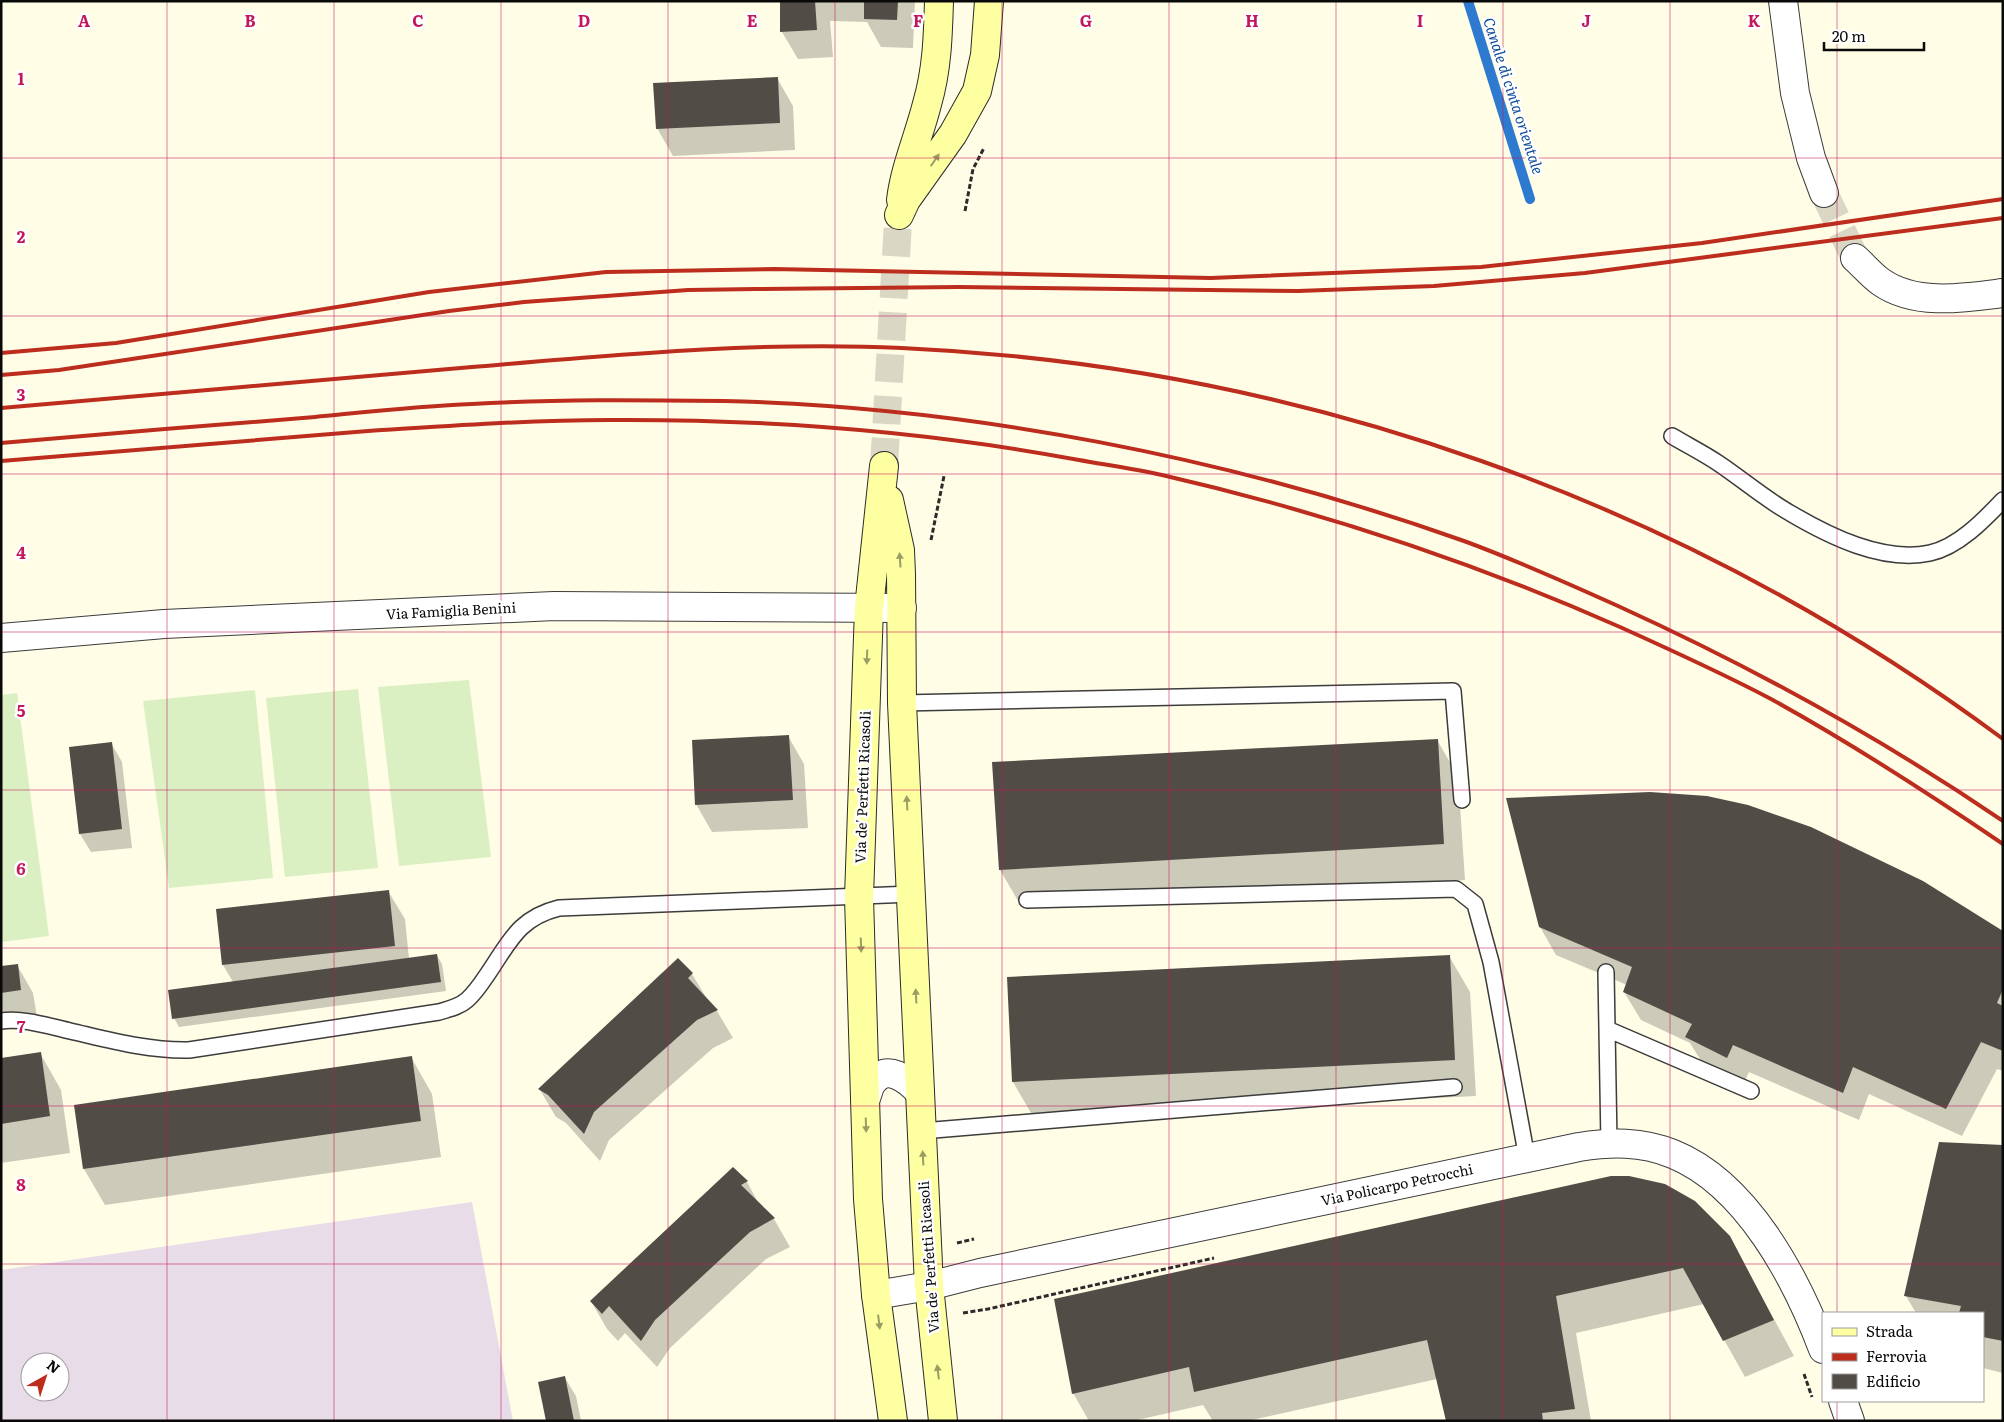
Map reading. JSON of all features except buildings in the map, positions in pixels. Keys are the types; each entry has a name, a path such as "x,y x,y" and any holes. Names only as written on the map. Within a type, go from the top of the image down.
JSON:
{"main road":[{"path":"939,1 935,71 902,192 898,218 906,200 953,134 977,91 985,55 989,1"},
{"name":"Via de' Perfetti Ricasoli","path":"893,1421 876,1295 868,1199 859,896 869,608 884,471 900,550 902,704 929,1286 943,1421"}],"street":[{"path":"1783,1 1795,93 1811,158 1824,193"},
{"path":"1855,258 1881,282 1908,294 1936,299 2003,293"},
{"name":"Via Famiglia Benini","path":"1,638 164,624 554,606 902,608"},
{"path":"866,1098 876,1078 890,1074 904,1077 920,1093"},
{"name":"Via Policarpo Petrocchi","path":"876,1295 929,1286 980,1273 1609,1142 1639,1145 1673,1154 1705,1172 1738,1201 1760,1228 1778,1255 1822,1346"},
{"path":"1843,1402 1850,1421"}],"lane":[{"path":"1672,436 1717,462 1789,513 1863,549 1901,556 1930,553 1952,544 1984,520 2003,500"},
{"path":"902,704 1453,691 1462,800"},
{"path":"1028,900 1456,889 1475,904 1492,962 1527,1158"},
{"path":"1,1021 28,1021 144,1047 189,1050 438,1012 456,1007 467,1000 478,987 518,930 528,920 544,912 559,908 912,894"},
{"path":"1606,972 1609,1142"},
{"path":"1607,1029 1751,1091"},
{"path":"922,1131 1454,1087"}],"path":[{"path":"964,1312 988,1309 1218,1257"},
{"path":"1801,1366 1814,1402"}],"shaded area":[{"path":"472,1202 513,1421 1,1421 1,1270"}],"green space":[{"path":"469,680 491,857 399,866 378,687"},
{"path":"358,689 378,868 285,877 266,698"},
{"path":"255,690 273,878 169,888 143,701"},
{"path":"17,693 49,936 1,942 1,695"}],"waterway":[{"name":"Canale di cinta orientale","path":"1468,1 1530,199"}],"tunnel":[{"path":"1824,193 1855,258"},
{"path":"884,466 898,222"}],"railway":[{"path":"1,353 116,343 429,292 606,272 774,269 1211,278 1481,267 1702,243 2003,199"},
{"path":"1,375 59,370 449,311 524,302 688,290 959,287 1298,291 1434,286 1585,273 2003,218"},
{"path":"1,408 579,358 687,350 794,346 902,348 1050,360 1197,383 1340,417 1481,461 1619,515 1752,580 1880,655 2003,739"},
{"path":"1,443 433,406 535,401 630,400 724,401 817,405 1005,426 1099,442 1193,462 1285,485 1375,511 1464,541 1522,564 1668,629 1767,679 1910,761 2003,821"},
{"path":"1,461 322,434 458,425 579,420 668,420 786,425 904,434 1021,450 1142,471 1221,489 1395,540 1565,603 1677,653 1771,699 1889,769 2003,844"}]}
